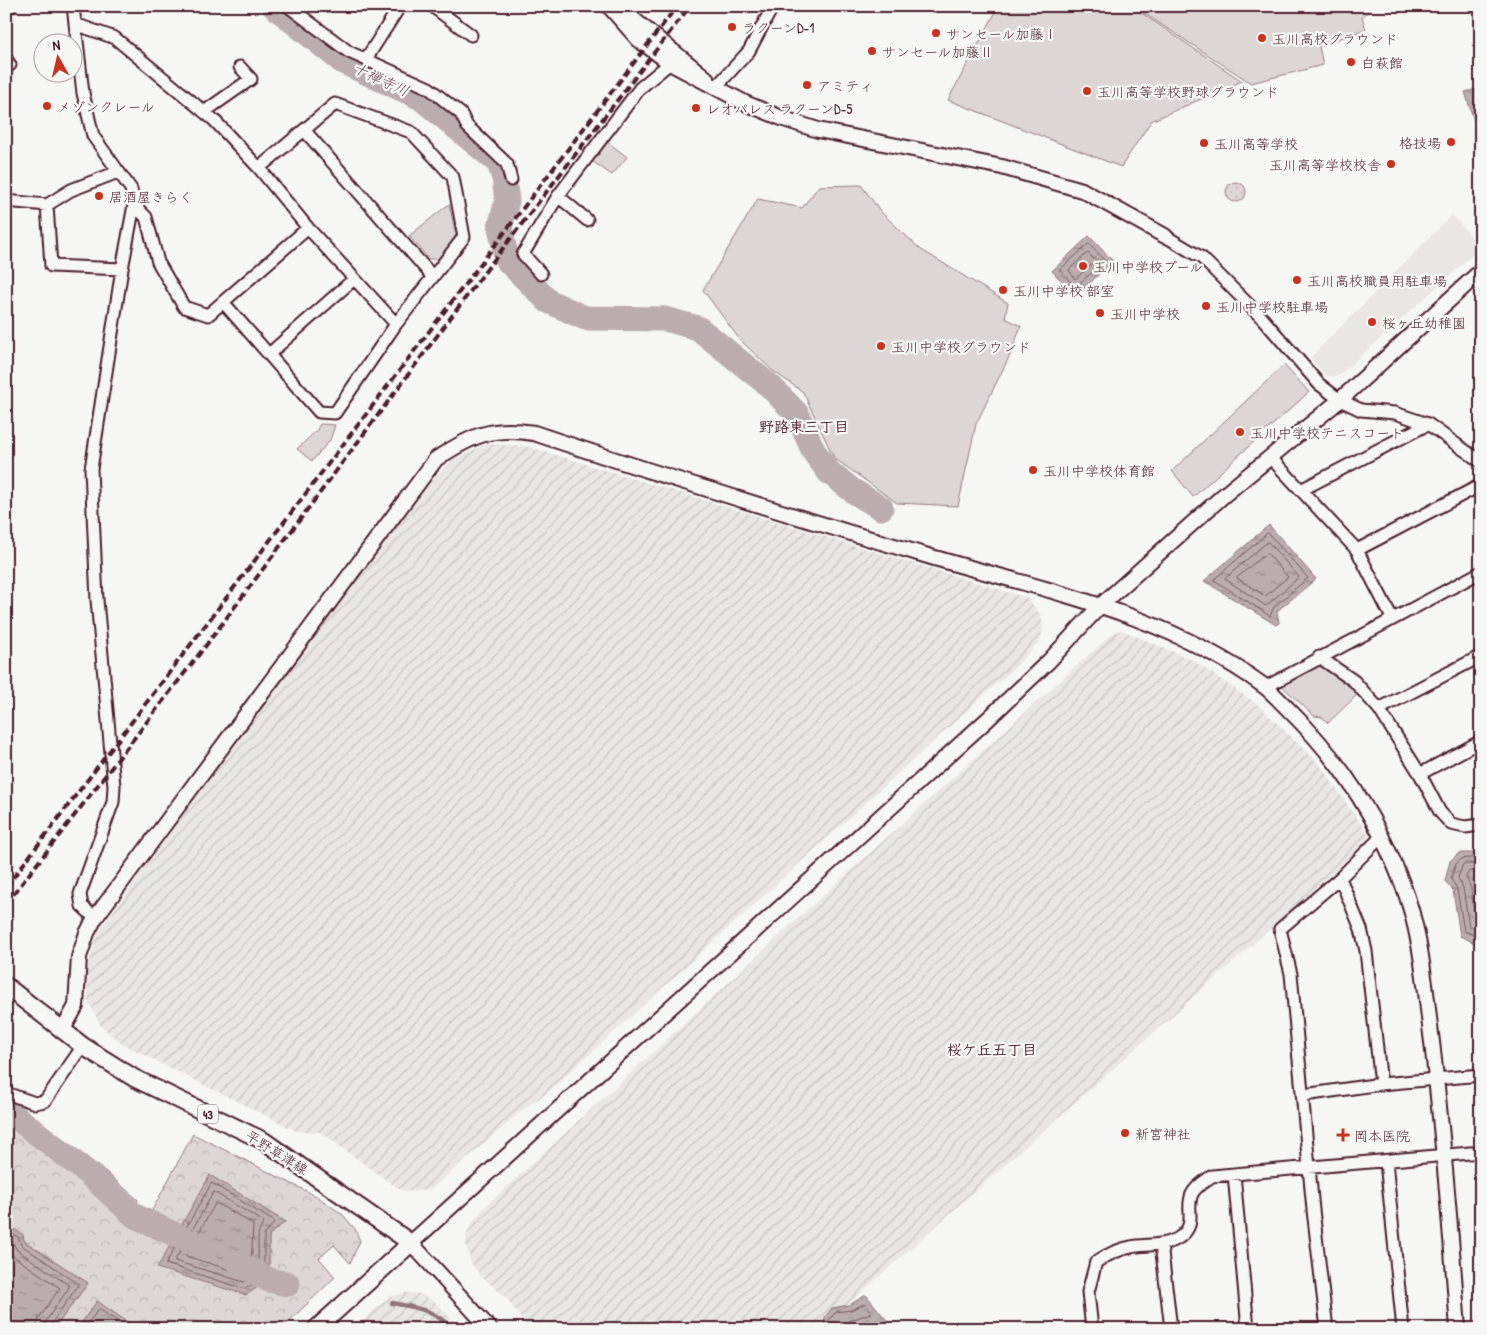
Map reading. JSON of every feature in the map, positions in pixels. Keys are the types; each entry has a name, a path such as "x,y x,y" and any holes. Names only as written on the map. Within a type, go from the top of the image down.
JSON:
{"main road":[{"name":"平野草津線","path":"6,986 83,1046 134,1078 264,1141 411,1243"},
{"path":"316,1329 411,1243"}],"street":[{"path":"6,9 11,6"},
{"path":"73,6 83,93 93,136 132,189 134,205 122,269 91,469 97,600 114,786 113,802 80,894 82,906 95,918"},
{"path":"288,6 349,52 429,88 461,114 467,126 507,164 511,180"},
{"path":"366,59 400,6"},
{"path":"432,6 471,35"},
{"path":"609,6 639,40 670,63 768,112 818,130 1002,167 1082,190 1202,258 1264,319 1319,384 1340,400 1361,410 1395,413 1428,424 1481,462"},
{"path":"621,6 628,15 696,68 716,87"},
{"path":"716,87 749,51 773,6"},
{"path":"75,24 115,38 204,112 259,168 308,228 396,324"},
{"path":"541,274 523,254 558,196 640,88 670,63"},
{"path":"204,112 251,79 240,67"},
{"path":"223,302 320,412 335,413 396,324 464,237 453,177 411,132 336,104 259,168"},
{"path":"305,131 433,277"},
{"path":"6,201 47,205 72,190 118,172"},
{"path":"558,196 587,220"},
{"path":"47,205 51,266 122,269"},
{"path":"134,205 146,217 158,262 184,308 208,314 308,228"},
{"path":"490,1329 411,1243 988,719 1049,661 1100,606 1270,456 1340,400 1481,271"},
{"path":"268,354 354,278"},
{"path":"1301,490 1428,424"},
{"path":"62,1031 76,1006 79,957 87,933 95,918 436,460 463,441 479,434 513,429 534,433 816,523 1145,620 1214,654 1266,687 1307,727 1343,771 1368,808 1403,885 1419,940 1444,1154 1458,1329"},
{"path":"1270,456 1358,550 1392,618"},
{"path":"1358,550 1481,485"},
{"path":"1266,687 1481,572"},
{"path":"1379,709 1481,656"},
{"path":"1319,657 1354,681 1379,709 1420,774 1440,812 1451,824 1465,827 1481,825"},
{"path":"1420,774 1481,741"},
{"path":"1327,1329 1291,974 1280,929 1340,878 1382,836"},
{"path":"1340,878 1360,929 1367,959 1381,1084"},
{"path":"6,1093 35,1103 45,1101 83,1046"},
{"path":"1304,1094 1381,1084 1481,1075"},
{"path":"1092,1329 1088,1292 1096,1262 1110,1253 1131,1247 1161,1244 1178,1238 1186,1231 1191,1221 1192,1194 1201,1183 1212,1176 1386,1162 1444,1154 1481,1152"},
{"path":"1386,1162 1403,1329"},
{"path":"1234,1174 1248,1329"},
{"path":"1161,1244 1171,1329"}],"shaded area":[{"name":"桜ヶ丘幼稚園","path":"1452,215 1481,247 1340,375 1327,377 1310,358"},
{"path":"487,444 526,446 1027,598 1041,615 1043,629 1040,641 1018,664 547,1093 526,1107 431,1189 411,1192 399,1189 320,1132 296,1131 121,1043 101,1026 88,1000 87,969 97,934 398,520 426,487 454,459"},
{"path":"1122,630 1192,660 1257,704 1319,764 1369,835 1368,842 820,1329 529,1329 505,1296 483,1278 471,1263 466,1244 467,1233 483,1209 817,901 1113,633"},
{"path":"406,1293 420,1294 435,1302 462,1329 353,1329 389,1297"}],"green space":[{"name":"玉川高等学校野球グラウンド","path":"999,6 1131,6 1242,81 1151,121 1121,167 948,100"},
{"name":"玉川高校グラウンド","path":"1133,6 1374,6 1362,17 1366,29 1319,46 1323,65 1251,83"},
{"path":"605,140 627,157 612,175 592,161"},
{"path":"1236,182 1243,185 1246,192 1243,199 1236,202 1229,199 1226,192 1229,185"},
{"name":"玉川中学校グラウンド","path":"861,185 881,212 920,249 1008,303 1005,318 1021,326 1011,353 976,424 958,506 897,503 834,458 803,392 773,371 740,340 703,290 758,199 802,208 819,186"},
{"path":"449,204 456,235 438,259 429,259 409,236"},
{"name":"玉川中学校テニスコート","path":"1284,365 1309,392 1193,497 1172,471"},
{"path":"320,424 335,425 330,440 312,461 297,449 317,430"},
{"path":"1320,664 1359,693 1328,723 1322,717 1314,716 1282,686"},
{"path":"6,1118 87,1177 97,1164 138,1200 135,1210 149,1216 193,1134 316,1196 343,1215 355,1229 360,1241 350,1263 334,1245 319,1258 335,1277 281,1329 137,1329 97,1301 77,1329 54,1329 88,1283 24,1241 23,1235 6,1224","holes":["210,1176 285,1222 269,1235 269,1280"]}],"water":[{"path":"1481,88 1481,144 1465,92"},
{"name":"玉川中学校プール","path":"1089,236 1113,261 1076,296 1052,271"},
{"path":"1269,525 1316,579 1277,611 1279,623 1276,625 1204,581"},
{"path":"1459,853 1481,853 1481,946 1460,936 1453,890 1445,881 1450,861"},
{"path":"210,1175 285,1222 269,1235 269,1280 246,1295 157,1268"},
{"path":"6,1224 23,1235 24,1241 88,1283 54,1329 6,1329"},
{"path":"866,1295 894,1329 867,1329 869,1325 868,1319 848,1329 823,1329 825,1317 832,1308 849,1305"},
{"path":"97,1301 137,1329 77,1329"}],"waterway":[{"name":"十禅寺川","path":"274,6 343,62 421,98 499,163 504,178 507,201 500,227 507,260 548,301 585,318 665,319 698,328 770,386 797,414 814,452 829,472 853,491 881,508"},
{"path":"6,1113 16,1117 88,1173 135,1216 206,1249"},
{"path":"240,1264 269,1280 288,1284"},
{"path":"392,1303 432,1313 452,1329"}],"railway":[{"path":"6,887 677,6"},
{"path":"6,904 207,644 487,269 690,6"}],"place":[{"name":"ラクーンD-1","path":"732,27"},
{"name":"サンセール加藤Ⅰ","path":"936,33"},
{"name":"玉川高校グラウンド","path":"1262,38"},
{"name":"サンセール加藤Ⅱ","path":"872,51"},
{"name":"白萩館","path":"1351,62"},
{"name":"アミティ","path":"807,85"},
{"name":"玉川高等学校野球グラウンド","path":"1087,91"},
{"name":"メゾンクレール","path":"47,106"},
{"name":"レオパレス ラクーンD-5","path":"696,108"},
{"name":"格技場","path":"1451,142"},
{"name":"玉川高等学校","path":"1204,143"},
{"name":"玉川高等学校校舎","path":"1391,164"},
{"name":"居酒屋きらく","path":"99,196"},
{"name":"玉川中学校プール","path":"1083,266"},
{"name":"玉川高校職員用駐車場","path":"1297,280"},
{"name":"玉川中学校 部室","path":"1003,290"},
{"name":"玉川中学校駐車場","path":"1206,306"},
{"name":"玉川中学校","path":"1100,313"},
{"name":"桜ヶ丘幼稚園","path":"1372,322"},
{"name":"玉川中学校グラウンド","path":"881,346"},
{"name":"玉川中学校テニスコート","path":"1240,432"},
{"name":"玉川中学校体育館","path":"1033,470"},
{"name":"新宮神社","path":"1125,1133"},
{"name":"岡本医院","path":"1343,1135"}],"district":[{"name":"野路東三丁目","path":"804,426"},
{"name":"桜ケ丘五丁目","path":"992,1049"}]}
